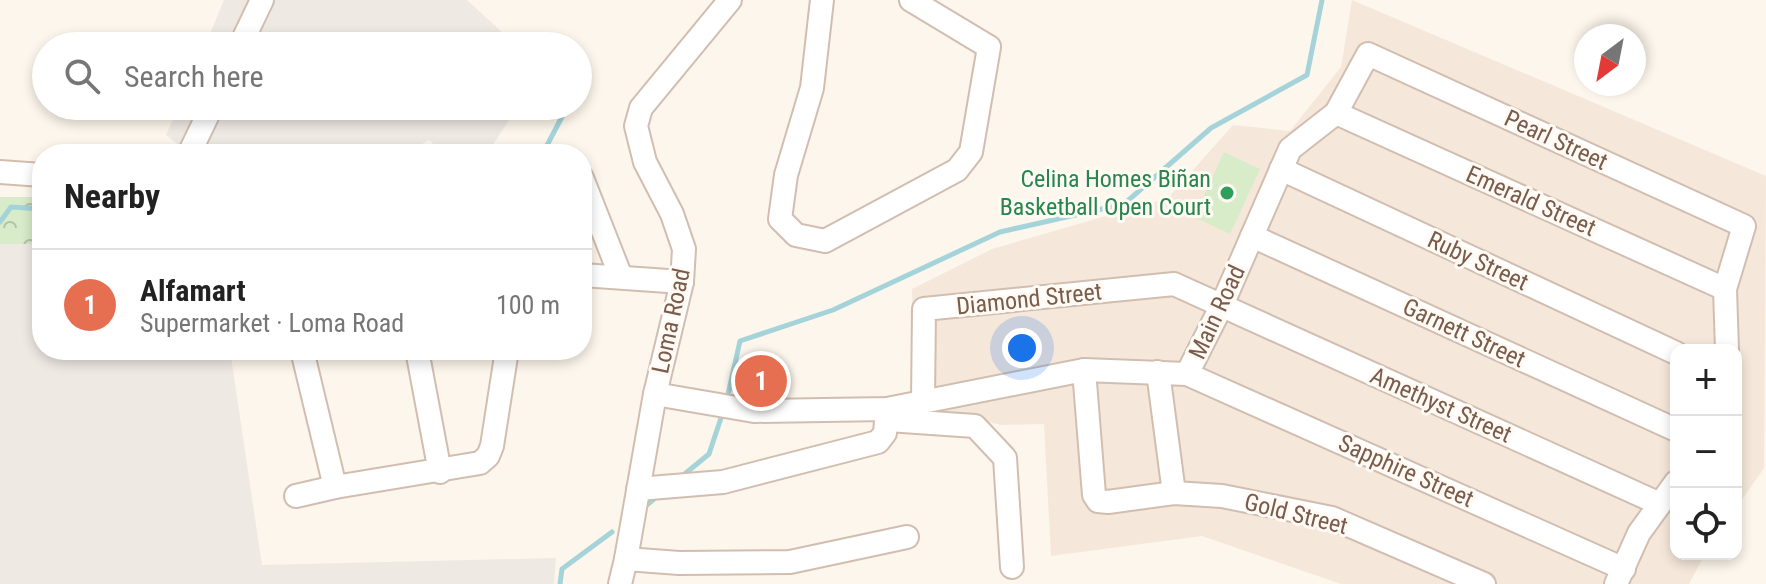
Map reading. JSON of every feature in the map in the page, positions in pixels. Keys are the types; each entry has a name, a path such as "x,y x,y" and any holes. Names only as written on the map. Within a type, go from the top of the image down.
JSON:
{"street":[{"path":"247,32 262,0"},
{"name":"Loma Road","path":"620,584 655,394 682,282 684,249 672,214 645,162 636,126 641,108 730,0"},
{"path":"822,0 812,88 786,175 780,219 796,235 825,241 957,170 971,152 989,47 911,0"},
{"name":"Main Road","path":"901,409 1084,370 1187,374 1222,305 1290,149 1336,113 1368,54"},
{"name":"Pearl Street","path":"1368,54 1744,226 1725,289"},
{"name":"Emerald Street","path":"1336,113 1725,289"},
{"path":"194,144 205,120"},
{"name":"Ruby Street","path":"1281,169 1670,350"},
{"path":"0,172 32,174"},
{"path":"592,203 621,277"},
{"name":"Garnett Street","path":"1252,236 1670,427"},
{"path":"592,276 682,282"},
{"name":"Diamond Street","path":"901,409 924,309 1174,284 1222,305"},
{"path":"1725,289 1727,344"},
{"name":"Amethyst Street","path":"1222,305 1660,504"},
{"path":"304,360 335,487"},
{"path":"419,360 440,472"},
{"path":"296,496 480,463 488,456 492,446 505,360"},
{"name":"Gold Street","path":"1084,370 1094,495 1098,501 1174,493 1222,496 1332,518 1484,584"},
{"path":"1158,372 1174,493"},
{"name":"Sapphire Street","path":"1187,374 1620,576"},
{"path":"655,394 754,411 901,409 975,426 1005,458 1012,567"},
{"path":"638,489 723,482 878,442 901,409"},
{"path":"1620,576 1639,533 1672,488"},
{"path":"626,559 679,563 790,562 907,537"}],"shaded area":[{"path":"224,0 467,0 502,32 211,32"},
{"path":"1352,0 1766,176 1764,468 1742,499 1742,344 1670,344 1670,560 1702,560 1689,584 1341,584 1202,536 1051,556 1044,424 1001,425 914,402 912,289 992,249 1168,198 1233,125 1290,131 1341,67"},
{"path":"173,120 509,120 493,144 433,144 429,140 422,144 177,144 166,135"},
{"path":"32,243 32,360 231,360 262,565 556,558 554,584 0,584 0,244"}],"green space":[{"name":"Celina Homes Biñan Basketball Open Court","path":"1224,152 1260,169 1230,234 1194,217"},
{"path":"0,197 32,197 32,244 0,244"}],"waterway":[{"path":"727,399 740,341 833,310 1000,232 1124,204 1211,128 1307,75 1322,0"},
{"path":"548,144 560,120"},
{"path":"0,222 11,207 32,208"},
{"path":"681,477 709,454 721,418"},
{"path":"642,509 659,495"},
{"path":"560,584 562,569 612,532"}],"place":[{"name":"Celina Homes Biñan Basketball Open Court","path":"1227,193"},
{"name":"Alfamart","path":"761,381"}]}
